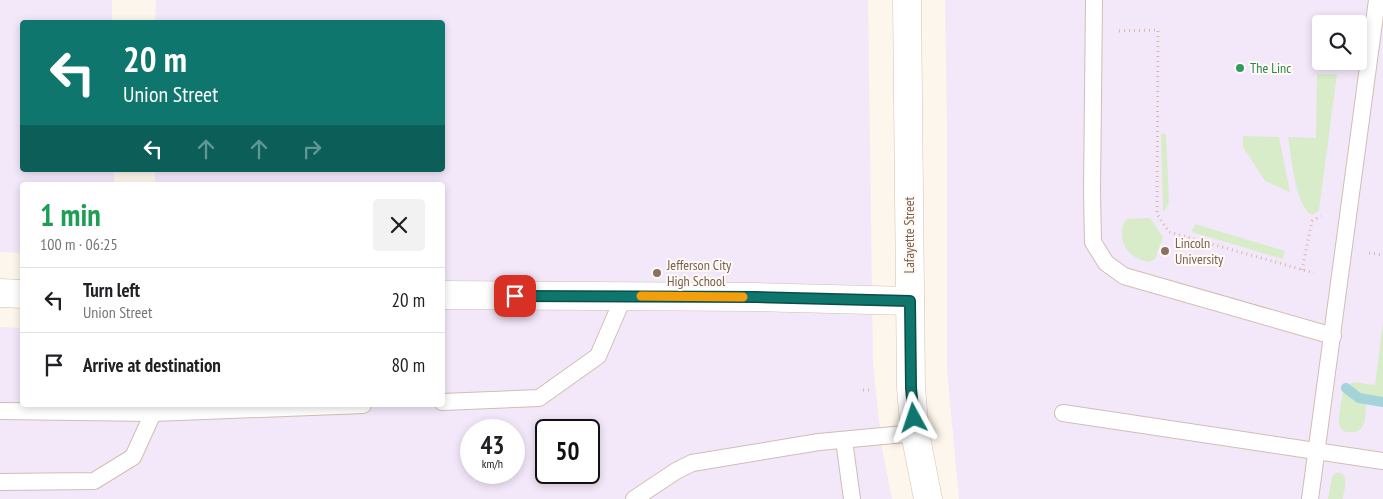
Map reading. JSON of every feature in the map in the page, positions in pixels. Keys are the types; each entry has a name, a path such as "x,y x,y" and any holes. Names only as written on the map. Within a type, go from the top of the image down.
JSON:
{"main road":[{"name":"Lafayette Street","path":"907,0 911,388 915,433 928,499"},
{"path":"0,293 20,294"},
{"path":"445,295 756,297 910,301"}],"lane":[{"path":"1094,0 1093,242 1106,263 1124,276 1333,336"},
{"path":"1310,499 1377,0"},
{"path":"445,402 539,398 598,356 624,296"},
{"path":"0,411 153,413 310,407"},
{"path":"1063,412 1383,461"},
{"path":"0,482 94,481 133,457 153,413"},
{"path":"634,499 676,471 692,463 819,442 915,433"},
{"path":"844,440 852,499"}],"path":[{"path":"1119,24 1119,31 1158,30 1157,214 1169,232 1302,270"},
{"path":"863,390 872,390"}],"shaded area":[{"path":"0,0 112,0 112,20 20,20 20,172 114,172 114,182 20,182 20,253 0,252"},
{"name":"Jefferson City High School","path":"156,0 868,0 873,364 882,448 892,499 0,499 0,327 20,328 20,407 445,407 445,182 155,182 155,172 445,172 445,20 155,20"},
{"name":"Lincoln University","path":"945,0 1383,0 1383,499 959,499 947,371"}],"green space":[{"path":"1317,74 1337,74 1319,210 1313,215 1307,211 1298,193 1288,137 1316,138"},
{"path":"1161,134 1166,134 1169,201 1165,211 1163,211"},
{"path":"1243,136 1279,137 1290,192 1265,181 1243,147"},
{"path":"1150,218 1163,237 1155,259 1149,262 1138,259 1126,249 1122,233 1123,225 1127,219"},
{"path":"1195,224 1285,251 1283,259 1192,232"},
{"path":"1383,322 1383,399 1361,395 1347,385 1354,382 1375,385"},
{"path":"1343,391 1357,401 1366,404 1364,424 1355,432 1345,431 1339,424"},
{"path":"1335,473 1340,473 1345,478 1343,499 1328,499 1332,477"}],"waterway":[{"path":"1346,388 1359,398 1383,402"}],"slow traffic":[{"path":"641,296 743,297"}],"place":[{"name":"The Linc","path":"1240,68"},
{"name":"Lincoln University","path":"1165,251"},
{"name":"Jefferson City High School","path":"657,273"}],"route":[{"path":"515,296 756,297 910,301 911,388 914,418"}]}
